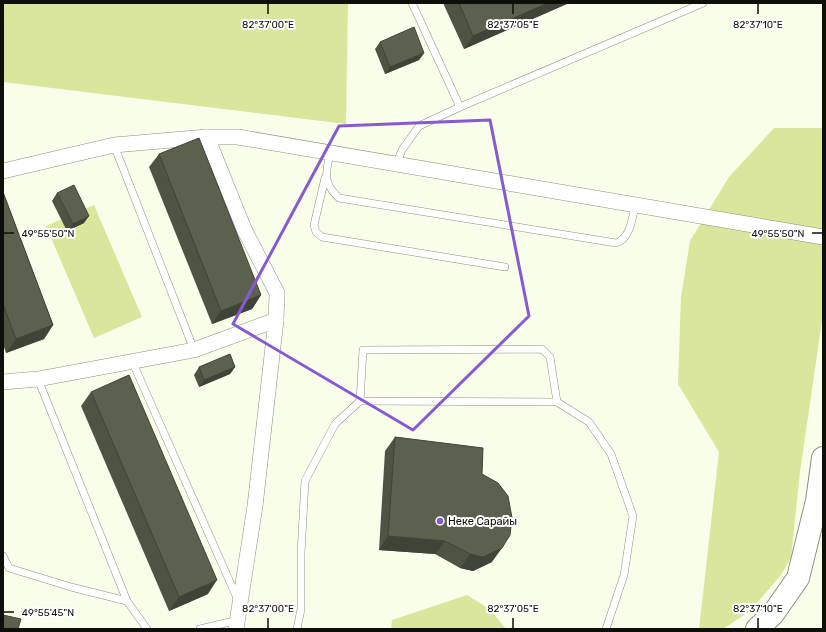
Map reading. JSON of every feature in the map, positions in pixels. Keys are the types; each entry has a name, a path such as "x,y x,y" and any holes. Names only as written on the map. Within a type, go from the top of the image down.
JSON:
{"main road":[{"path":"757,629 774,614 798,578 817,501 823,458"}],"street":[{"path":"207,137 244,229 277,293 276,320 255,506 237,625"},
{"path":"3,171 114,145 207,137 238,137 823,238"},
{"path":"3,382 38,379 194,350 276,320"}],"lane":[{"path":"412,3 460,107"},
{"path":"396,165 402,150 419,126 703,3"},
{"path":"114,145 194,350"},
{"path":"330,153 314,225 316,232 322,237 505,267"},
{"path":"325,178 332,192 339,198 616,243 622,241 626,237 635,206"},
{"path":"360,402 363,350 542,349 550,357 557,402"},
{"path":"132,361 240,605"},
{"path":"38,379 127,600 147,629"},
{"path":"297,629 301,609 300,553 305,481 335,424 360,402 557,402 589,422 612,454 633,516 624,575 606,629"},
{"path":"3,556 9,568 71,587 127,600"},
{"path":"200,629 237,625"}],"highlighted area":[{"path":"490,120 529,316 413,430 233,324 339,126"}],"green space":[{"path":"3,3 348,3 346,124 3,82"},
{"path":"774,128 823,128 823,314 800,472 791,558 781,575 750,611 723,629 699,629 719,452 678,384 681,297 690,241 729,177"},
{"path":"94,205 142,317 94,338 46,226"},
{"path":"467,595 491,610 506,629 391,629 392,620"}],"building":[{"path":"459,3 548,3 473,36"},
{"path":"414,27 424,53 390,67 380,42"},
{"path":"199,138 261,295 221,311 159,154"},
{"path":"74,185 89,216 73,224 57,193"},
{"path":"3,192 53,325 16,339 3,304"},
{"path":"230,354 235,367 204,380 199,367"},
{"path":"129,375 217,580 179,597 91,392"},
{"name":"Неке Сарайы","path":"395,437 483,448 482,474 498,483 508,496 512,518 510,535 502,548 483,557 470,554 445,541 388,536"},
{"path":"3,615 21,619 18,629 3,629"}],"place":[{"name":"Неке Сарайы","path":"440,521"}]}
